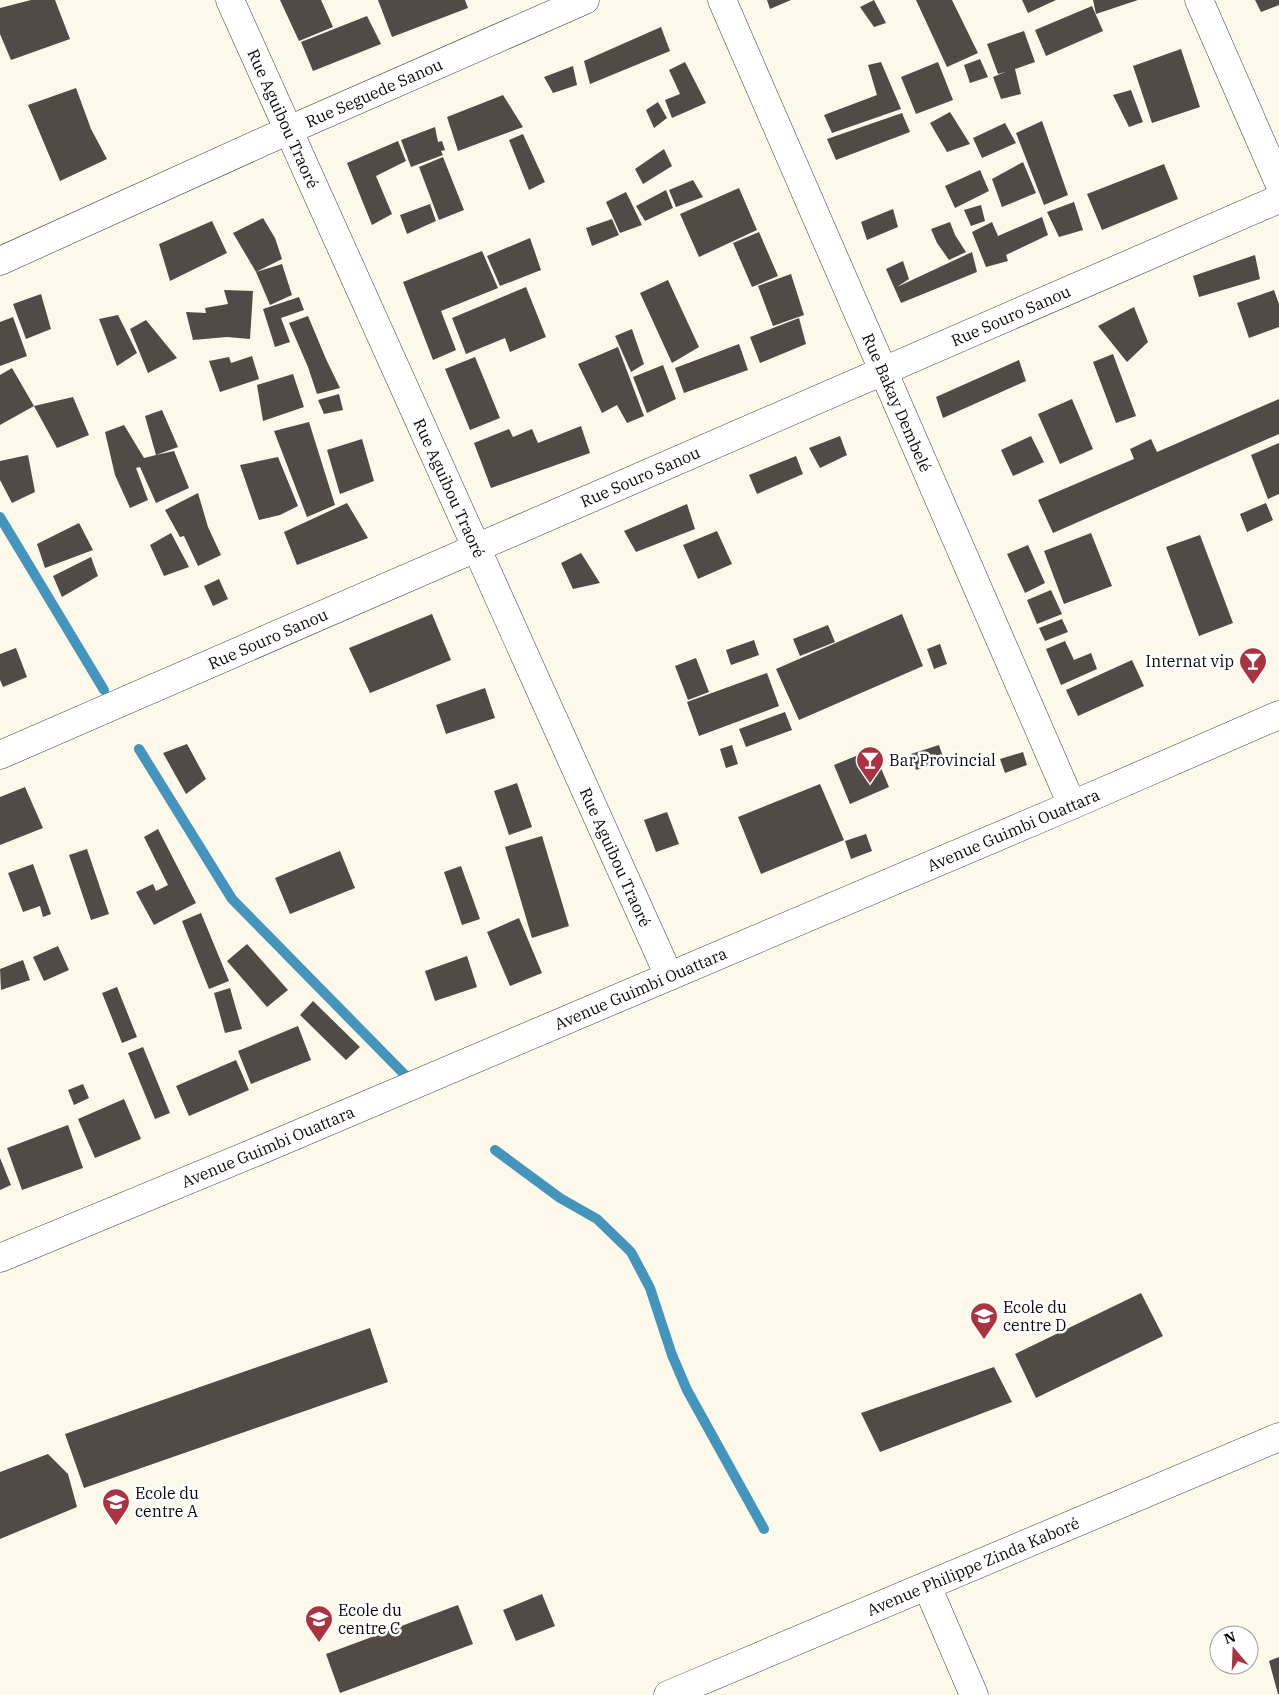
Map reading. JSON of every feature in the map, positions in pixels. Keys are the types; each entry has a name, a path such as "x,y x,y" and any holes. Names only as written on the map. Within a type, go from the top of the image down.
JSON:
{"street":[{"name":"Rue Aguibou Traoré","path":"230,0 668,976"},
{"name":"Rue Seguede Sanou","path":"0,261 289,130 584,0"},
{"name":"Rue Bakay Dembelé","path":"722,0 1072,805"},
{"path":"1199,0 1279,183"},
{"name":"Rue Souro Sanou","path":"0,755 1279,199"},
{"name":"Avenue Guimbi Ouattara","path":"0,1258 264,1149 1279,715"},
{"name":"Avenue Philippe Zinda Kaboré","path":"668,1695 1279,1437"},
{"path":"927,1586 974,1695"}],"building":[{"path":"31,0 55,0 70,39 11,60 0,34 0,8"},
{"path":"280,0 321,0 333,27 299,41"},
{"path":"378,0 465,0 468,8 392,37"},
{"path":"767,0 791,0 770,9"},
{"path":"874,0 886,23 874,27 860,7"},
{"path":"916,0 952,0 978,53 947,67"},
{"path":"1022,0 1056,0 1028,13"},
{"path":"1093,0 1138,0 1096,14"},
{"path":"1255,0 1279,0 1279,5 1261,12"},
{"path":"1092,6 1103,31 1046,56 1035,30"},
{"path":"367,16 381,44 313,71 301,42"},
{"path":"661,27 670,51 590,84 584,61"},
{"path":"1024,31 1035,62 1015,69 1021,94 1001,99 993,77 1005,72 998,74 987,44"},
{"path":"1181,49 1200,107 1152,123 1133,66"},
{"path":"980,59 988,77 970,83 964,65"},
{"path":"685,62 706,103 672,118 665,100 680,94 669,70"},
{"path":"881,62 901,109 832,133 824,115 877,95 868,65"},
{"path":"938,62 953,100 916,114 901,77"},
{"path":"573,66 577,85 553,93 544,77"},
{"path":"76,88 91,129 107,159 60,181 28,105"},
{"path":"1131,90 1143,122 1129,127 1113,95"},
{"path":"503,95 523,127 458,151 447,117"},
{"path":"658,102 667,118 654,128 646,110"},
{"path":"950,112 970,144 947,152 930,123"},
{"path":"902,113 910,132 836,160 827,139"},
{"path":"1042,121 1068,195 1044,205 1016,133"},
{"path":"1005,123 1016,143 982,158 973,138"},
{"path":"435,127 438,142 442,141 445,150 441,151 443,155 411,167 401,140"},
{"path":"523,134 545,182 529,190 509,140"},
{"path":"398,141 406,161 376,176 392,214 372,225 347,163"},
{"path":"664,149 672,166 643,184 635,169"},
{"path":"443,157 464,210 439,220 419,167"},
{"path":"1023,162 1036,193 1002,207 992,179"},
{"path":"1164,164 1178,199 1102,230 1087,194"},
{"path":"980,170 989,191 955,208 945,186"},
{"path":"693,180 703,197 676,207 669,190"},
{"path":"739,188 757,230 699,257 680,214"},
{"path":"666,190 673,208 645,221 636,206"},
{"path":"626,192 642,225 620,233 606,202"},
{"path":"1074,202 1083,230 1059,237 1047,212"},
{"path":"430,204 436,221 407,234 400,215"},
{"path":"981,205 985,221 971,226 964,210"},
{"path":"893,209 898,227 867,240 861,222"},
{"path":"1042,217 1048,235 1006,255 1008,261 986,267 972,232 992,222 998,236"},
{"path":"263,218 275,238 282,259 256,272 233,233"},
{"path":"612,219 619,235 592,246 586,228"},
{"path":"212,221 227,253 170,281 159,244"},
{"path":"950,222 955,235 966,252 949,260 937,243 931,229"},
{"path":"759,232 778,276 752,287 733,243"},
{"path":"530,238 541,270 500,286 487,256"},
{"path":"482,251 498,288 441,311 456,350 433,360 403,282"},
{"path":"972,252 977,272 901,303 886,269 903,261 909,279 897,287"},
{"path":"1255,255 1260,279 1199,297 1193,276"},
{"path":"282,264 292,295 270,305 256,272"},
{"path":"791,274 804,315 773,326 758,286"},
{"path":"668,280 699,347 672,363 640,293"},
{"path":"526,287 546,337 510,352 505,338 466,354 452,318"},
{"path":"224,290 253,291 250,339 227,337 193,340 186,312 206,313 205,308 228,304"},
{"path":"1274,290 1279,304 1279,327 1249,338 1237,303"},
{"path":"41,294 51,329 26,339 13,304"},
{"path":"299,297 304,310 281,318 290,342 275,347 263,309"},
{"path":"1134,307 1148,342 1127,362 1098,326"},
{"path":"118,315 137,353 117,366 99,319"},
{"path":"308,316 340,388 317,394 308,367 289,323"},
{"path":"13,317 27,356 0,366 0,322"},
{"path":"799,318 806,344 760,363 750,337"},
{"path":"146,320 177,358 148,373 130,329"},
{"path":"632,329 644,364 631,372 615,336"},
{"path":"739,344 748,370 684,393 675,368"},
{"path":"618,347 644,416 627,423 617,405 602,413 578,364"},
{"path":"1113,354 1136,416 1116,423 1093,362"},
{"path":"252,356 259,379 220,392 209,361 229,357 231,363"},
{"path":"475,357 500,418 470,430 445,369"},
{"path":"1019,360 1026,381 943,418 936,397"},
{"path":"663,365 676,399 647,413 633,377"},
{"path":"12,368 34,406 0,425 0,375"},
{"path":"293,374 304,407 263,421 257,385"},
{"path":"339,394 343,410 324,414 318,400"},
{"path":"73,397 89,435 57,448 34,406"},
{"path":"1072,399 1093,449 1060,464 1038,414"},
{"path":"1279,399 1279,434 1053,533 1038,500 1134,459 1130,449 1151,439 1157,452"},
{"path":"162,410 178,447 156,455 145,416"},
{"path":"309,422 335,505 307,517 274,431"},
{"path":"124,425 144,458 174,451 189,488 156,503 140,467 136,468 148,500 130,508 115,475 105,432"},
{"path":"581,426 590,453 491,488 474,443 509,429 513,437 532,429 538,443"},
{"path":"840,436 847,455 820,468 809,448"},
{"path":"1031,436 1044,462 1013,476 1001,450"},
{"path":"362,439 374,481 340,494 327,450"},
{"path":"1279,443 1279,494 1268,499 1251,455"},
{"path":"28,455 35,492 12,503 0,480 0,461"},
{"path":"796,456 803,474 757,494 749,475"},
{"path":"278,457 298,506 280,515 259,520 240,465"},
{"path":"198,493 208,527 221,555 198,566 184,536 180,537 165,510"},
{"path":"347,503 368,538 297,565 284,532"},
{"path":"1266,503 1273,520 1247,532 1240,514"},
{"path":"687,504 695,529 636,552 624,531"},
{"path":"79,523 93,550 45,568 37,544"},
{"path":"717,531 732,564 698,579 683,545"},
{"path":"171,533 189,567 164,576 150,545"},
{"path":"1091,533 1112,586 1064,604 1044,551"},
{"path":"1200,535 1233,623 1199,636 1166,547"},
{"path":"1028,545 1045,583 1025,593 1007,554"},
{"path":"581,553 600,583 573,589 561,563"},
{"path":"91,557 98,576 62,597 53,576"},
{"path":"219,579 228,599 213,606 204,586"},
{"path":"1051,590 1062,614 1037,624 1027,600"},
{"path":"432,614 451,660 370,693 349,648"},
{"path":"902,614 923,666 799,720 776,669"},
{"path":"1062,619 1068,632 1045,641 1039,628"},
{"path":"828,625 835,642 800,656 793,639"},
{"path":"754,640 759,655 731,665 726,650"},
{"path":"1065,641 1074,660 1091,653 1097,669 1061,685 1046,649"},
{"path":"940,644 947,664 934,669 927,649"},
{"path":"16,648 27,677 3,687 0,680 0,654"},
{"path":"696,658 709,692 688,700 675,666"},
{"path":"1132,660 1144,686 1078,716 1066,690"},
{"path":"767,673 779,706 699,736 687,702"},
{"path":"485,688 495,718 446,734 436,705"},
{"path":"785,712 792,730 746,747 739,729"},
{"path":"187,744 206,779 186,794 163,753"},
{"path":"732,745 738,764 726,768 720,749"},
{"path":"939,745 944,760 916,770 911,754"},
{"path":"873,749 889,787 850,804 834,765"},
{"path":"1023,752 1027,765 1005,773 1000,759"},
{"path":"517,783 532,827 509,835 494,791"},
{"path":"820,784 844,840 761,874 738,817"},
{"path":"25,787 43,828 0,845 0,797"},
{"path":"667,812 679,844 656,852 644,820"},
{"path":"158,829 196,903 154,925 136,892 153,884 156,891 168,885 144,837"},
{"path":"866,834 872,851 851,859 845,841"},
{"path":"542,836 569,926 532,938 505,847"},
{"path":"87,849 109,914 91,920 69,855"},
{"path":"340,851 355,888 290,914 275,878"},
{"path":"33,864 51,914 43,917 40,906 23,912 8,873"},
{"path":"461,866 480,919 462,925 444,872"},
{"path":"201,913 229,981 209,989 182,921"},
{"path":"519,918 542,973 510,986 487,932"},
{"path":"247,944 288,990 267,1007 227,961"},
{"path":"58,946 69,970 44,981 33,957"},
{"path":"467,956 477,987 435,1001 425,971"},
{"path":"23,960 30,980 1,990 0,969"},
{"path":"117,987 137,1037 122,1043 102,993"},
{"path":"230,988 242,1029 225,1033 214,993"},
{"path":"313,1001 360,1047 346,1060 300,1015"},
{"path":"298,1026 311,1060 251,1084 238,1051"},
{"path":"143,1047 170,1113 155,1119 128,1053"},
{"path":"236,1060 249,1090 189,1116 176,1086"},
{"path":"83,1084 89,1098 74,1105 68,1090"},
{"path":"124,1099 141,1139 95,1158 78,1119"},
{"path":"68,1125 83,1168 22,1190 7,1148"},
{"path":"0,1158 11,1185 0,1190"},
{"path":"1141,1293 1163,1336 1036,1398 1015,1354"},
{"path":"370,1328 388,1382 84,1488 65,1434"},
{"path":"994,1367 1012,1402 880,1452 861,1413"},
{"path":"48,1454 68,1474 77,1507 0,1539 0,1472"},
{"path":"542,1594 555,1626 516,1641 503,1610"},
{"path":"458,1605 473,1644 340,1693 326,1654"},
{"path":"1279,1657 1279,1694 1278,1694 1269,1661"}],"waterway":[{"path":"0,517 104,690"},
{"path":"139,749 232,899 406,1076"},
{"path":"495,1150 560,1198 597,1219 631,1252 650,1288 672,1355 687,1390 764,1529"}],"place":[{"name":"Internat vip","path":"1253,685"},
{"name":"Bar Provincial","path":"870,784"},
{"name":"Ecole du centre D","path":"984,1340"},
{"name":"Ecole du centre A","path":"116,1526"},
{"name":"Ecole du centre C","path":"319,1643"}]}
